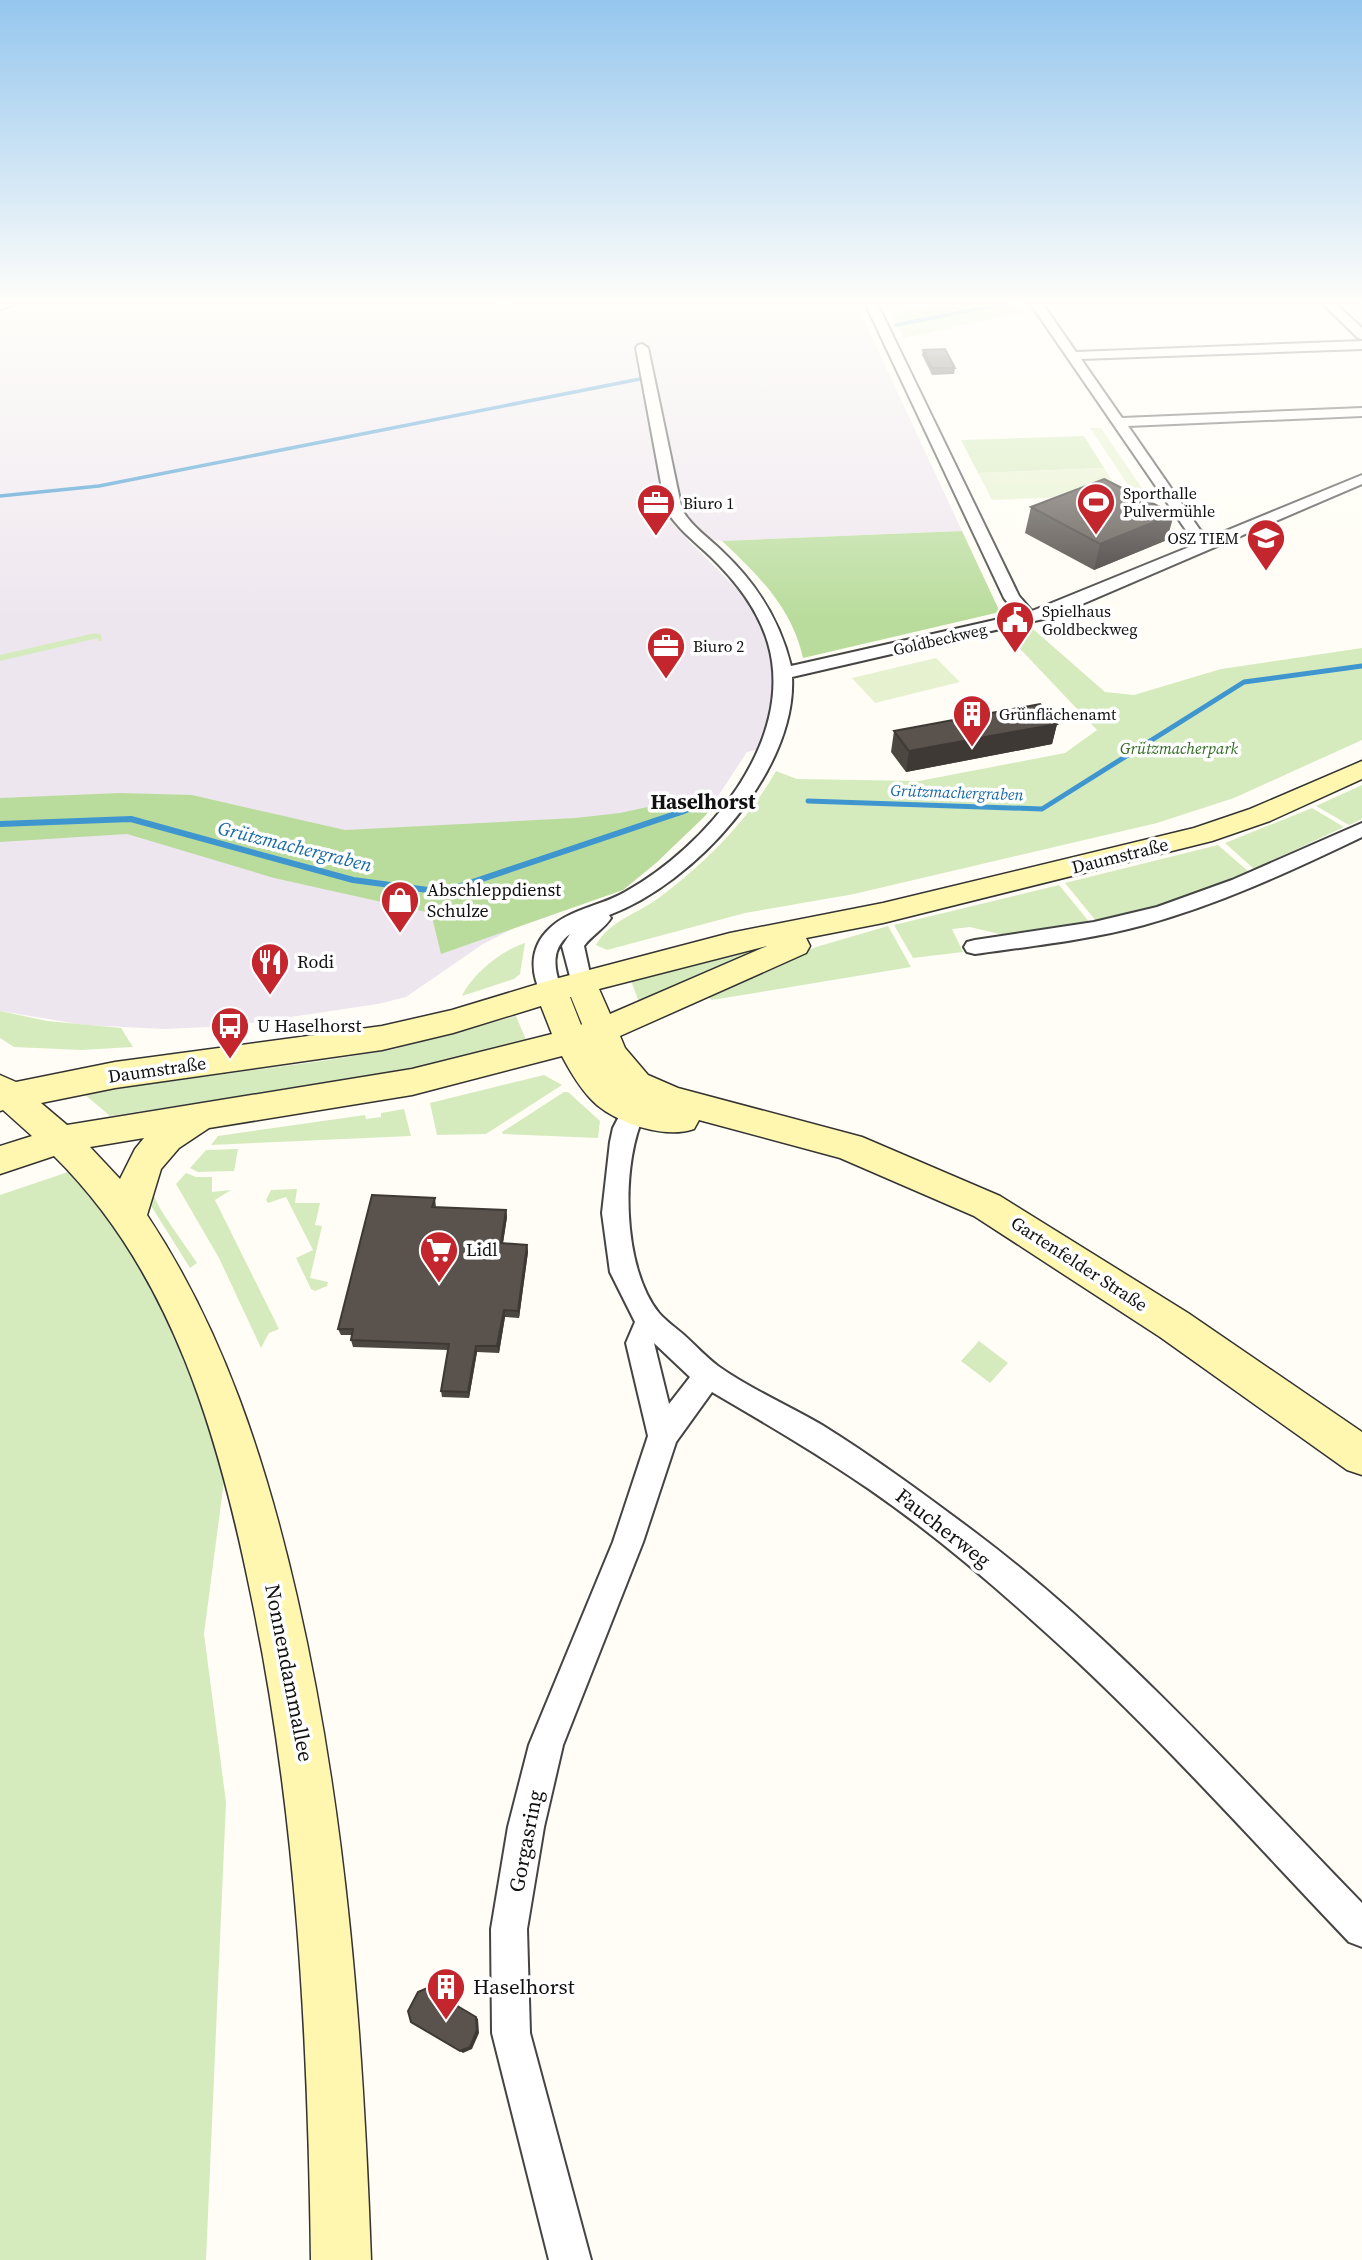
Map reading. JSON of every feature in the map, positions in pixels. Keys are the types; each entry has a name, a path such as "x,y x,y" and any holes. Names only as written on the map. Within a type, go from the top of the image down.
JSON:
{"main road":[{"name":"Daumstraße","path":"3,1094 115,1075 382,1038 453,1021 730,943 869,916 1202,835 1260,815 1362,769"},
{"name":"Daumstraße","path":"0,1160 61,1140 412,1082 586,1036 869,916"},
{"path":"566,987 586,1036"},
{"name":"Gartenfelder Straße","path":"586,1036 586,1071 598,1087 634,1111 668,1119 769,1126"},
{"name":"Gartenfelder Straße","path":"586,1036 618,1063 636,1084 651,1093 849,1147 986,1206 1174,1325 1362,1456"},
{"name":"Nonnendammallee","path":"3,1094 61,1140 128,1216 162,1269 190,1323 222,1405 255,1511 280,1616 306,1756 321,1871 333,2006 341,2260"},
{"path":"128,1216 136,1178 150,1155 169,1136 210,1114"}],"street":[{"path":"566,987 573,946 577,938 618,905 654,883 701,842 728,813 751,782 771,744 780,719 785,671 776,637 752,592 719,555 691,533 674,509 654,408"},
{"path":"921,408 1012,598 1029,618"},
{"path":"1109,408 1195,533 1211,544"},
{"path":"1118,422 1362,412"},
{"name":"Goldbeckweg","path":"785,671 804,670 1029,618 1057,609 1362,479"},
{"path":"975,947 1098,927 1165,912 1242,885 1362,830"},
{"path":"566,987 544,958 545,948 552,937 575,921 618,905"},
{"name":"Faucherweg","path":"634,1111 625,1128 622,1142 615,1213 624,1272 649,1321 708,1375 810,1434 882,1481 968,1546 1036,1603 1140,1699 1362,1929"},
{"path":"649,1321 640,1343 663,1436"},
{"name":"Gorgasring","path":"570,2260 511,2034 509,1929 526,1827 546,1745 628,1542 663,1436 708,1375"}],"shaded area":[{"path":"0,408 905,408 962,531 722,541 686,538 737,589 757,617 770,653 773,684 771,708 756,750 747,752 705,816 623,890 526,922 483,944 406,997 378,1004 230,1026 164,1029 84,1025 0,1011"}],"green space":[{"path":"1090,428 1101,428 1154,506 1142,506"},
{"path":"1084,436 1104,468 978,473 961,440"},
{"path":"1104,468 1121,495 992,500 978,473"},
{"path":"962,531 1000,612 803,658 798,640 782,608 761,580 722,541"},
{"name":"Grützmacherpark","path":"1033,629 1105,692 1134,695 1221,669 1362,648 1362,740 1234,798 1157,823 854,894 745,913 607,950 596,945 609,929 652,903 709,855 739,824 776,771 797,779 919,781 1065,753 1097,730 1007,635"},
{"path":"95,633 101,635 102,641 98,638 0,661 0,655"},
{"path":"936,658 960,682 875,703 852,678"},
{"path":"1362,785 1362,819 1349,825 1316,806"},
{"path":"120,793 192,795 345,830 575,818 620,813 693,797 718,798 705,816 623,890 441,954 431,913 274,878 127,834 0,842 0,798"},
{"path":"1312,808 1344,827 1254,869 1225,843"},
{"path":"1218,845 1249,872 1193,894 1135,912 1096,921 1065,883"},
{"path":"1059,885 1090,923 1008,936 970,927 952,929 963,952 913,958 894,925"},
{"path":"888,926 911,967 712,1000 704,994 816,947"},
{"path":"798,934 640,1005 630,978"},
{"path":"525,943 520,974 514,979 462,996 473,979 489,964 507,951"},
{"path":"0,1011 47,1021 121,1028 133,1047 81,1050 14,1047 0,1038"},
{"path":"516,1016 527,1042 405,1071 110,1116 83,1093 390,1050"},
{"path":"544,1075 562,1085 486,1134 437,1135 430,1103"},
{"path":"568,1092 600,1121 598,1138 503,1134 502,1132"},
{"path":"404,1109 411,1136 211,1145 218,1136 365,1115 366,1119 381,1117 381,1113"},
{"path":"238,1149 234,1171 198,1172 190,1168 206,1150"},
{"path":"74,1170 99,1201 167,1309 226,1465 204,1634 226,1802 206,2260 0,2260 0,1195"},
{"path":"186,1173 196,1177 212,1177 212,1192 231,1190 215,1200 279,1329 269,1333 261,1348 219,1258 176,1184"},
{"path":"297,1189 295,1203 320,1203 315,1225 322,1226 310,1278 328,1282 327,1286 315,1291 311,1289 296,1258 313,1250 286,1197 268,1203 266,1200 271,1190"},
{"path":"153,1193 197,1263 190,1268 149,1201"},
{"path":"979,1341 1008,1363 990,1383 961,1361"}],"building":[{"path":"1104,479 1174,514 1100,544 1031,507"},
{"path":"1040,704 1057,724 909,751 894,731"},
{"name":"Lidl","path":"372,1195 435,1198 432,1207 506,1210 501,1243 527,1245 518,1311 504,1310 497,1346 476,1346 468,1392 441,1391 449,1344 351,1340 353,1329 338,1329"},
{"name":"Haselhorst","path":"427,1988 476,2017 477,2030 470,2047 460,2051 411,2022 408,2011 418,1992"}],"waterway":[{"path":"0,496 99,486 491,408"},
{"name":"Grützmachergraben","path":"808,801 1042,809 1244,682 1362,666"},
{"name":"Grützmachergraben","path":"679,813 696,807"},
{"name":"Grützmachergraben","path":"0,824 131,819 353,880 443,892 684,811"}],"place":[{"name":"Sporthalle Pulvermühle","path":"1096,536"},
{"name":"Biuro 1","path":"656,537"},
{"name":"OSZ TIEM","path":"1266,572"},
{"name":"Spielhaus Goldbeckweg","path":"1015,654"},
{"name":"Biuro 2","path":"666,680"},
{"name":"Grünflächenamt","path":"972,748"},
{"name":"Abschleppdienst Schulze","path":"400,934"},
{"name":"Rodi","path":"270,996"},
{"name":"U Haselhorst","path":"230,1060"},
{"name":"Lidl","path":"439,1284"},
{"name":"Haselhorst","path":"446,2021"}],"district":[{"name":"Haselhorst","path":"703,802"}]}
